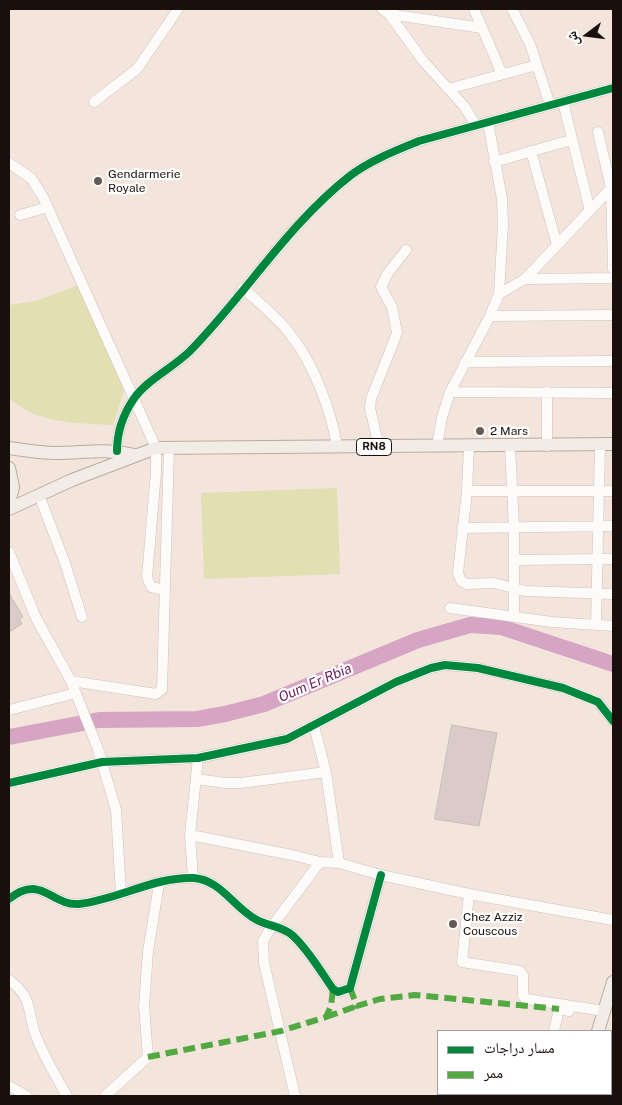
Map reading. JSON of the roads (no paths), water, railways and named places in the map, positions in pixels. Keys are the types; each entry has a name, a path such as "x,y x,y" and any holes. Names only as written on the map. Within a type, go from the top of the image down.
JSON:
{"main road":[{"name":"RN8","path":"9,509 135,455 162,448 607,445"},
{"path":"9,448 55,453 117,450 135,455"},
{"path":"9,468 13,487 9,503"},
{"path":"598,1030 613,982"}],"street":[{"path":"94,102 138,68 178,9"},
{"path":"474,9 502,74"},
{"path":"512,9 530,44 550,105"},
{"path":"385,11 482,28"},
{"path":"385,11 424,62 464,106 476,125"},
{"path":"448,89 537,65"},
{"path":"117,450 124,417 134,398 188,352 324,198 353,174 392,152 419,141 613,88"},
{"path":"563,102 590,211"},
{"path":"437,446 442,417 450,392 490,316 499,294 504,226 502,200 488,122"},
{"path":"598,132 612,187 613,269"},
{"path":"494,162 571,140"},
{"path":"531,151 557,245"},
{"path":"9,163 31,178 48,207 134,398 162,448 166,590 163,684 156,694 70,681"},
{"path":"499,294 525,279 612,187"},
{"path":"20,215 48,207"},
{"path":"379,447 370,408 371,399 393,348 397,333 394,312 381,287 388,273 406,250"},
{"path":"525,279 613,278"},
{"path":"243,288 292,336 316,378 326,402 334,425 337,447"},
{"path":"490,316 613,316"},
{"path":"465,362 613,361"},
{"path":"450,392 613,393"},
{"path":"547,392 547,446"},
{"path":"596,625 600,526 599,492 607,445"},
{"path":"469,446 467,491 458,573 461,581 467,584 494,583 525,591 613,594"},
{"path":"510,446 514,527 514,617"},
{"path":"162,448 156,472 147,577 151,587 166,590"},
{"path":"467,491 511,493 613,491"},
{"path":"39,495 53,527 82,617"},
{"path":"462,528 613,526"},
{"path":"9,552 36,618 77,696 98,749 116,810 121,894"},
{"path":"514,560 613,559"},
{"path":"450,608 514,617 613,626"},
{"path":"9,783 102,762 198,758 287,739 396,682 431,668 445,665 488,670 570,690 598,702 613,721"},
{"path":"9,710 77,696"},
{"path":"314,726 326,772 339,862"},
{"path":"193,878 190,835 198,758"},
{"path":"196,779 242,783 326,772"},
{"path":"190,835 320,862 339,862 380,875 469,894 613,920"},
{"path":"295,1096 263,950 263,941 320,862"},
{"path":"9,900 19,892 41,889 64,901 76,904 159,884 193,878 203,880 215,886 255,919 281,928 292,935 333,989 338,992 350,988 380,875"},
{"path":"105,1096 148,1057 144,1006 148,951 159,884"},
{"path":"469,894 462,962 520,971 523,975 523,996 526,999 603,1014"},
{"path":"9,980 24,994 29,1002 36,1039 67,1096"},
{"path":"554,1030 559,1008 603,1014"},
{"path":"9,1086 27,1096"}],"waterway":[{"name":"Oum Er Rbia","path":"9,737 99,720 197,719 225,714 264,704 418,640 470,625 501,627 613,664"}],"place":[{"name":"Gendarmerie Royale","path":"98,181"},
{"name":"2 Mars","path":"480,431"},
{"name":"Chez Azziz Couscous","path":"453,924"}]}
